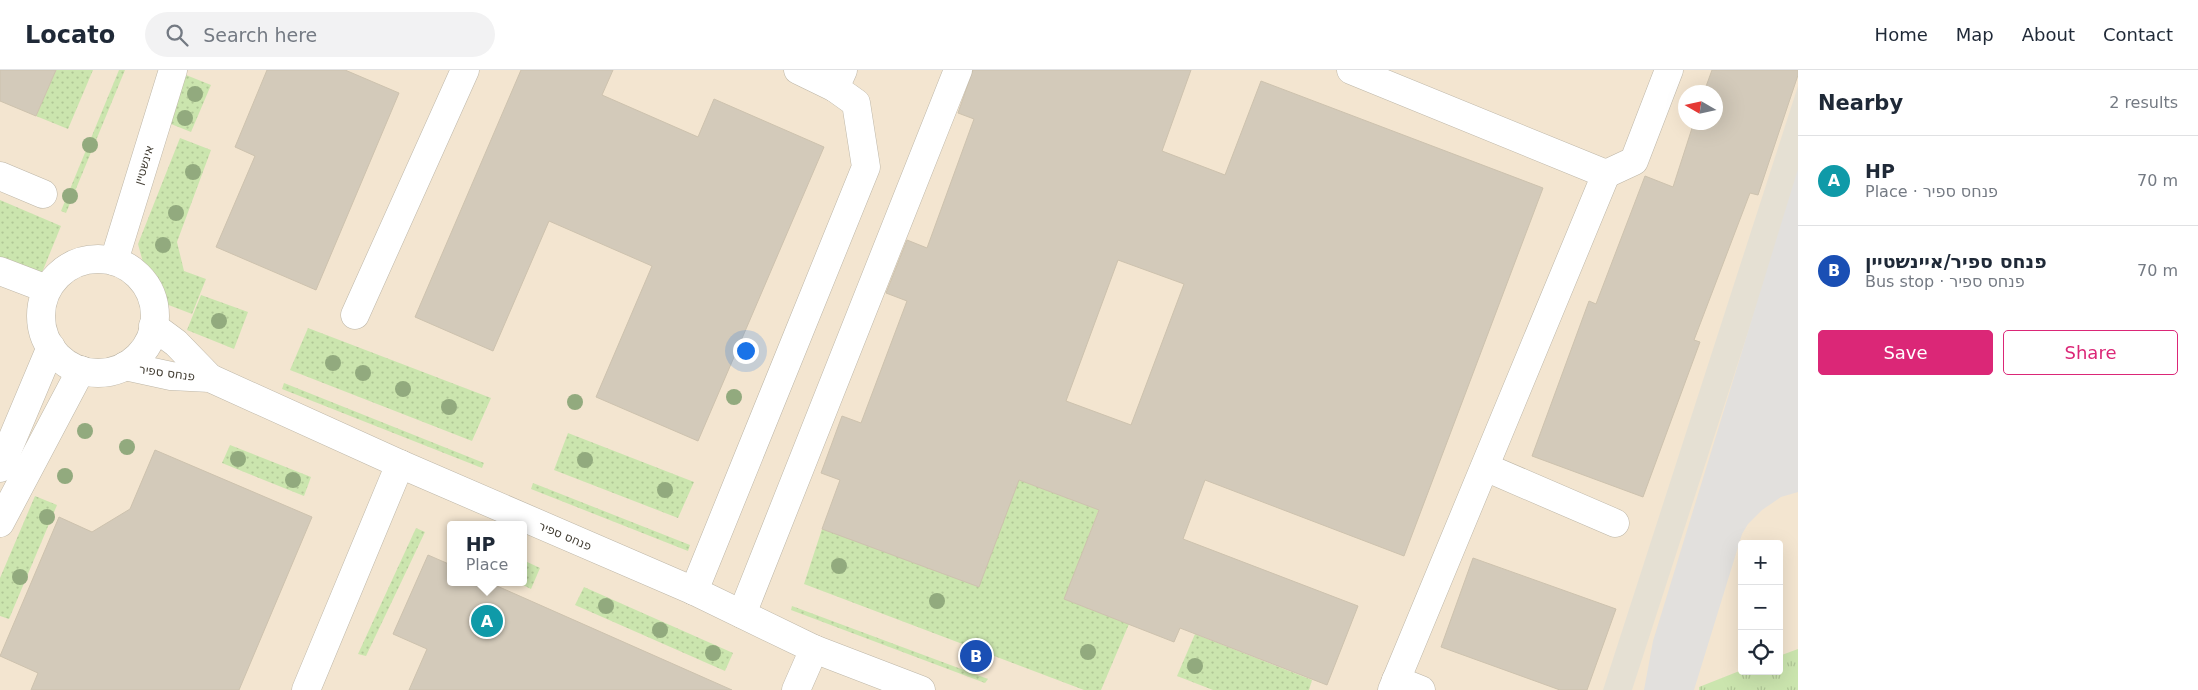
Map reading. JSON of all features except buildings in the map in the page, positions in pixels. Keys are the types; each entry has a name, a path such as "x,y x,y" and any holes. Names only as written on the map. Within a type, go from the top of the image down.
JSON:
{"street":[{"name":"אינשטיין","path":"114,261 173,70"},
{"path":"355,315 465,70"},
{"path":"694,591 866,167 856,103 839,79 798,70"},
{"path":"742,614 958,70"},
{"path":"1351,70 1606,174"},
{"path":"1421,690 1394,685 1606,174 1634,160 1669,70"},
{"path":"0,176 43,194"},
{"path":"94,258 114,261 131,269 145,283 153,301 153,326 150,340 140,355 125,366 108,372 90,373 72,368 58,357 46,342 41,325 41,306 47,289 59,274 76,263 94,258"},
{"path":"0,271 47,289"},
{"name":"פנחס ספיר","path":"153,326 176,343 210,378"},
{"path":"0,468 51,347"},
{"name":"פנחס ספיר","path":"125,366 171,376 210,378 400,464 694,591 814,648 921,690"},
{"path":"0,523 81,370"},
{"path":"306,690 400,464"},
{"path":"1485,467 1615,523"},
{"path":"796,690 814,648"}],"shaded area":[{"path":"0,70 1798,70 1798,86 1603,690 0,690"},
{"path":"1798,70 1798,690 1601,690"},
{"path":"1798,169 1798,492 1781,497 1762,510 1748,524 1740,540 1738,540 1738,547 1694,690 1644,690 1653,641"},
{"path":"1798,178 1798,690 1632,690"}],"green space":[{"path":"56,70 93,70 68,129 36,116"},
{"path":"119,70 125,70 66,213 61,211"},
{"path":"186,75 211,85 191,132 166,122"},
{"path":"180,138 211,150 177,242 184,271 206,279 192,314 153,299 138,244"},
{"path":"0,200 61,226 41,275 0,257"},
{"path":"201,295 248,312 234,349 187,330"},
{"path":"308,328 491,398 472,441 290,370"},
{"path":"284,383 484,463 482,468 282,389"},
{"path":"568,433 694,482 678,518 554,470"},
{"path":"230,445 311,477 304,496 222,463"},
{"path":"1019,480 1099,509 1065,599 1129,624 1101,690 1084,690 804,584 822,529"},
{"path":"533,483 690,545 688,551 531,489"},
{"path":"35,496 57,505 9,619 0,616 0,578"},
{"path":"416,528 425,532 366,656 358,654"},
{"path":"527,562 540,568 531,589 525,586 527,586"},
{"path":"584,587 733,653 725,671 575,605"},
{"path":"792,606 988,679 985,683 791,610"},
{"path":"1195,634 1312,680 1309,690 1213,690 1177,676"},
{"path":"1798,649 1798,690 1699,690 1699,687 1738,672 1738,675 1783,675 1783,655"}],"place":[{"name":"HP","path":"487,621"},
{"name":"פנחס ספיר/איינשטיין","path":"976,656"}]}
